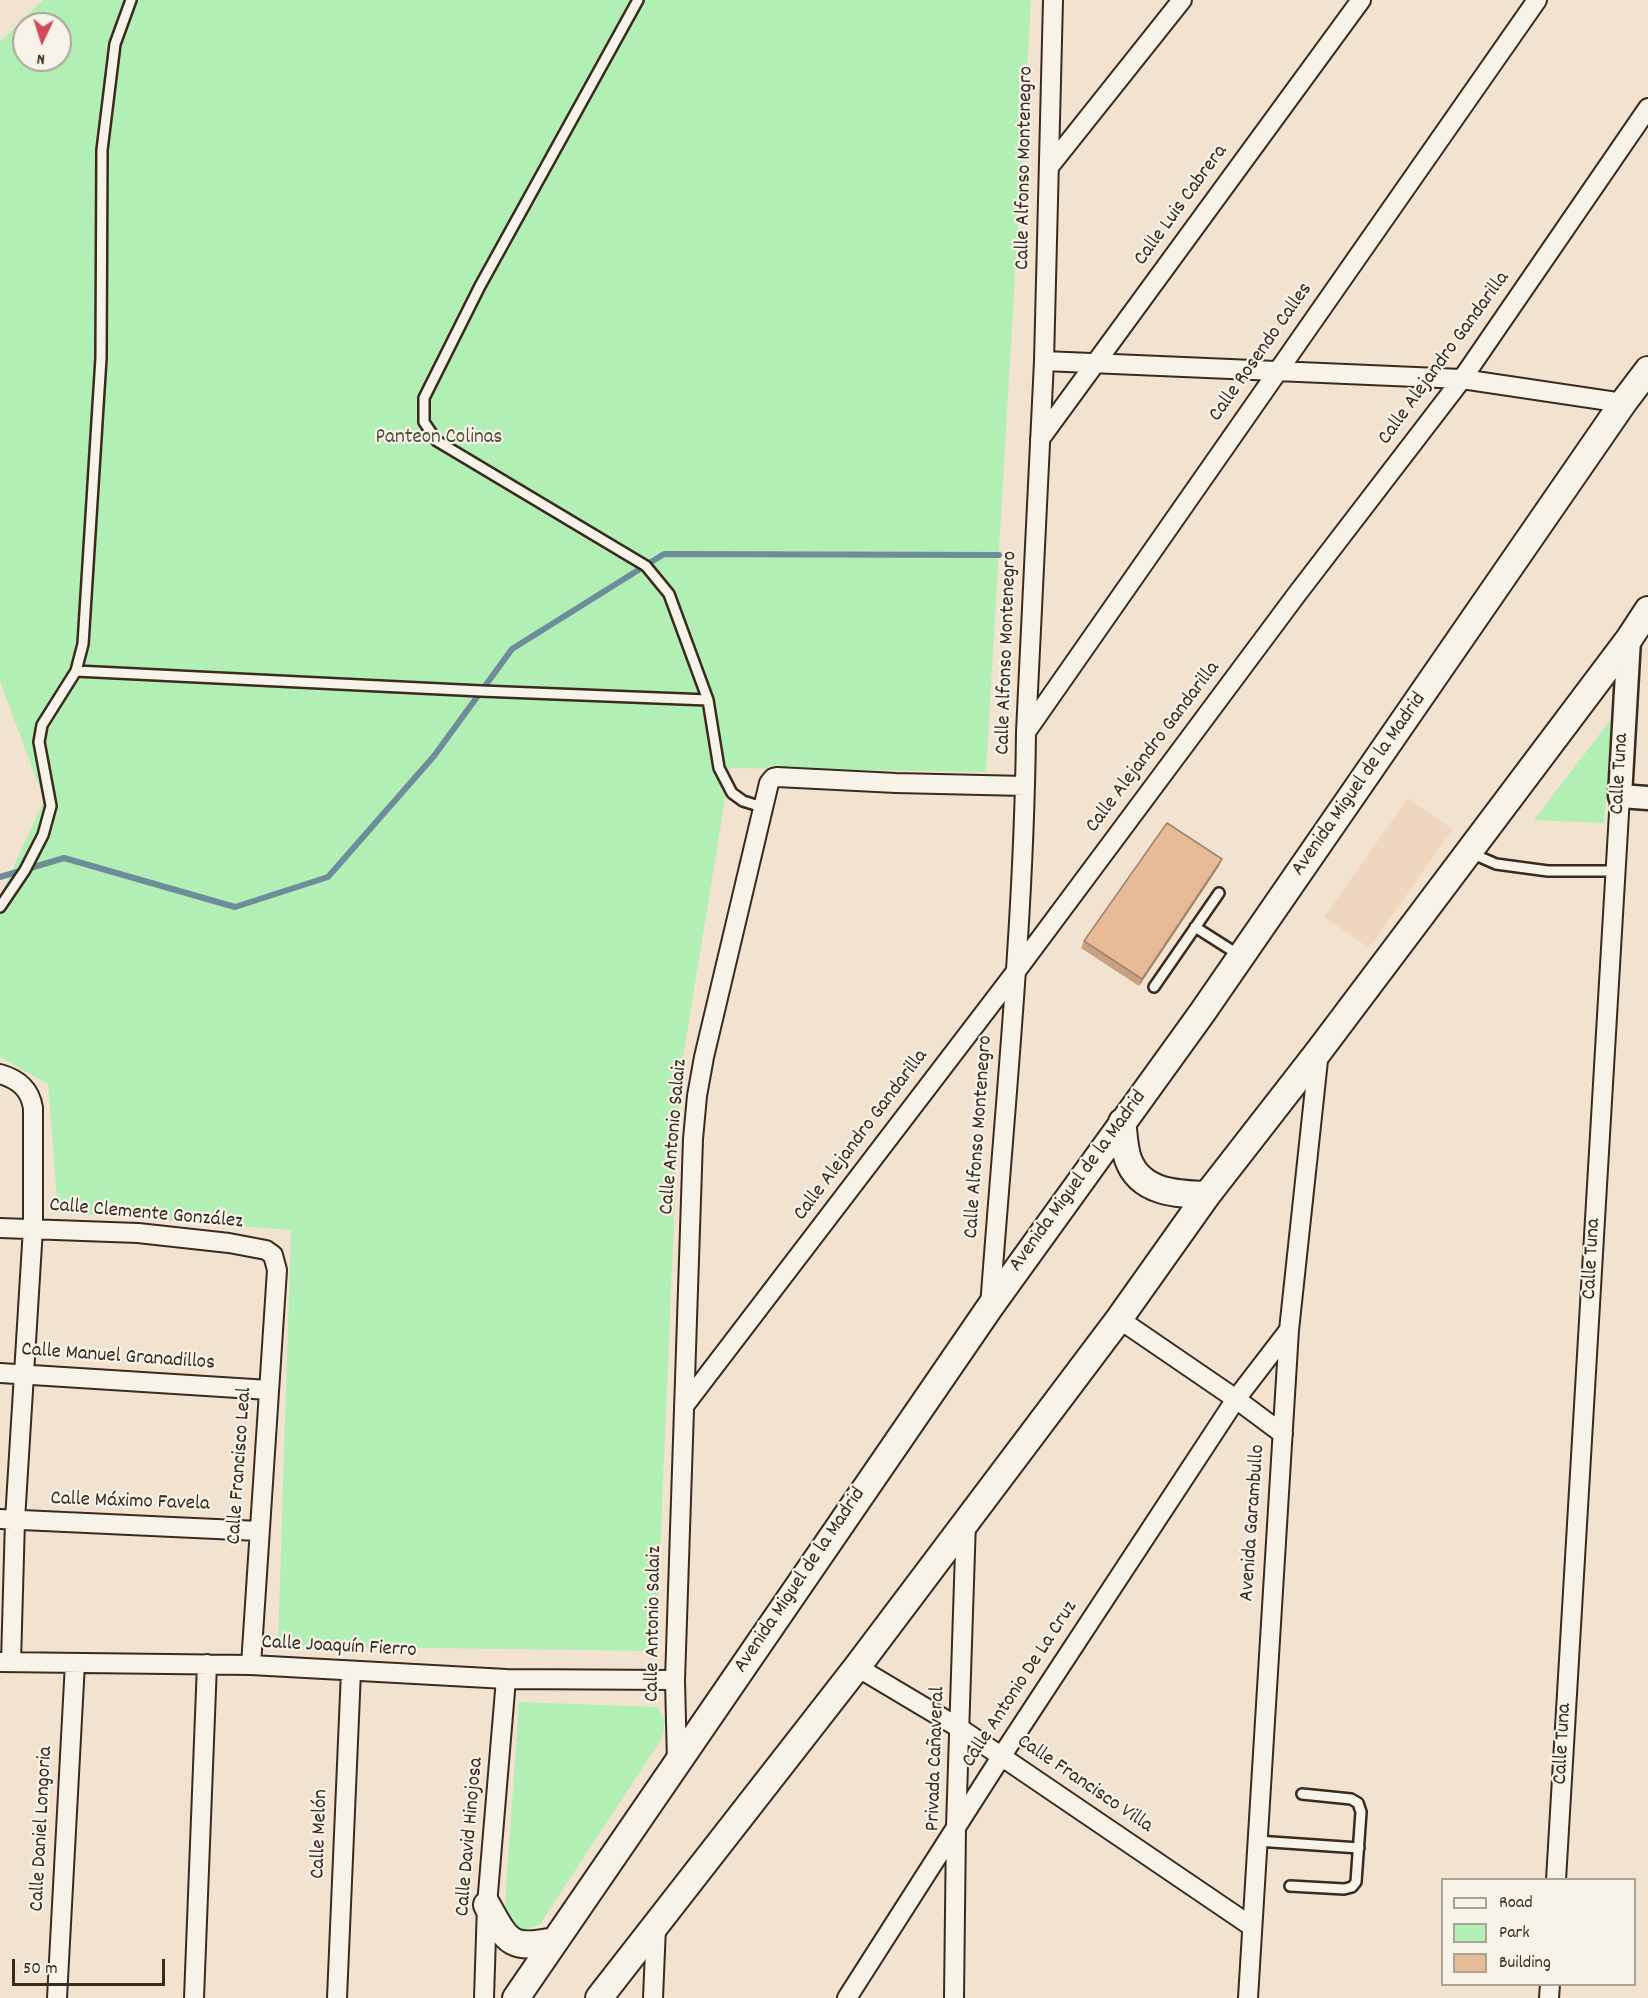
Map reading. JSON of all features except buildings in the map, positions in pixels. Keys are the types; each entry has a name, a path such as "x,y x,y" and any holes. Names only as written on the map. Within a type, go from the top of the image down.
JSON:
{"main road":[{"name":"Avenida Miguel de la Madrid","path":"516,1998 990,1307 1241,957 1648,370"},
{"path":"599,1998 857,1667 1119,1319 1207,1196 1319,1052 1468,852 1638,640 1648,610"},
{"path":"1122,1122 1128,1158 1139,1177 1152,1187 1164,1192 1207,1196"},
{"path":"487,1905 504,1934 515,1943 531,1946 555,1941"}],"street":[{"name":"Calle Alfonso Montenegro","path":"990,1307 1025,786 1044,361 1053,0"},
{"path":"1049,167 1182,0"},
{"name":"Calle Luis Cabrera","path":"1040,439 1361,0"},
{"name":"Calle Rosendo Calles","path":"1026,732 1537,0"},
{"name":"Calle Alejandro Gandarilla","path":"684,1406 1014,974 1297,594 1462,379 1648,108"},
{"path":"1044,361 1278,369 1462,379 1623,403"},
{"name":"Calle Tuna","path":"1556,1878 1620,796 1638,640"},
{"name":"Calle Antonio Salaiz","path":"677,1762 675,1680 690,1186 697,1096 718,994 769,783 777,777 1025,786"},
{"path":"1620,796 1648,798"},
{"name":"Avenida Garambullo","path":"1248,1998 1289,1330 1319,1052"},
{"path":"0,1074 22,1084 30,1095 33,1108 33,1228 24,1375 8,1520 6,1662"},
{"path":"0,1228 33,1228"},
{"name":"Calle Clemente González","path":"33,1228 138,1233 229,1243 266,1250 273,1256 277,1270"},
{"name":"Calle Francisco Leal","path":"251,1665 277,1270"},
{"path":"1119,1319 1236,1399 1282,1434"},
{"name":"Calle Antonio De La Cruz","path":"847,1998 1001,1756 1236,1399 1289,1330"},
{"name":"Calle Manuel Granadillos","path":"0,1373 269,1390"},
{"name":"Calle Máximo Favela","path":"8,1520 259,1531"},
{"name":"Privada Cañaveral","path":"954,1998 956,1827 966,1521"},
{"name":"Calle Joaquín Fierro","path":"6,1662 251,1665 506,1679 675,1680"},
{"name":"Calle Daniel Longoria","path":"57,1998 75,1663"},
{"path":"194,1998 207,1664"},
{"name":"Calle Francisco Villa","path":"857,1667 961,1729 1251,1926"},
{"name":"Calle Melón","path":"337,1998 351,1671"},
{"name":"Calle David Hinojosa","path":"484,1998 487,1905 506,1679"},
{"path":"653,1998 656,1927"}],"lane":[{"path":"0,908 25,870 43,835 51,806 39,742 42,725 76,671 82,644 101,358 102,150 115,44 131,0"},
{"path":"638,0 480,286 424,398 424,422 437,441 646,566 669,594 708,700 719,768 732,793 743,801 762,807"},
{"path":"76,671 708,700"},
{"path":"1468,852 1496,864 1548,871 1616,870"},
{"path":"1154,987 1219,893"},
{"path":"1195,927 1241,957"},
{"path":"1290,1886 1344,1889 1352,1887 1356,1882 1361,1812 1358,1803 1351,1799 1302,1794"},
{"path":"1257,1841 1359,1848"}],"shaded area":[{"path":"1408,798 1453,829 1369,948 1324,917"}],"green space":[{"name":"Panteon Colinas","path":"43,0 1031,0 986,772 730,768 680,1076 656,1651 278,1646 291,1230 58,1212 48,1084 0,1057 0,897 44,800 0,681 0,42 12,30 12,72 72,72 72,12 31,12"},
{"path":"1612,718 1604,823 1534,820"},
{"path":"519,1702 657,1707 665,1721 662,1738 540,1924 517,1933 504,1920"}],"waterway":[{"path":"0,877 64,858 235,907 328,877 434,756 512,649 664,554 999,555"}]}
